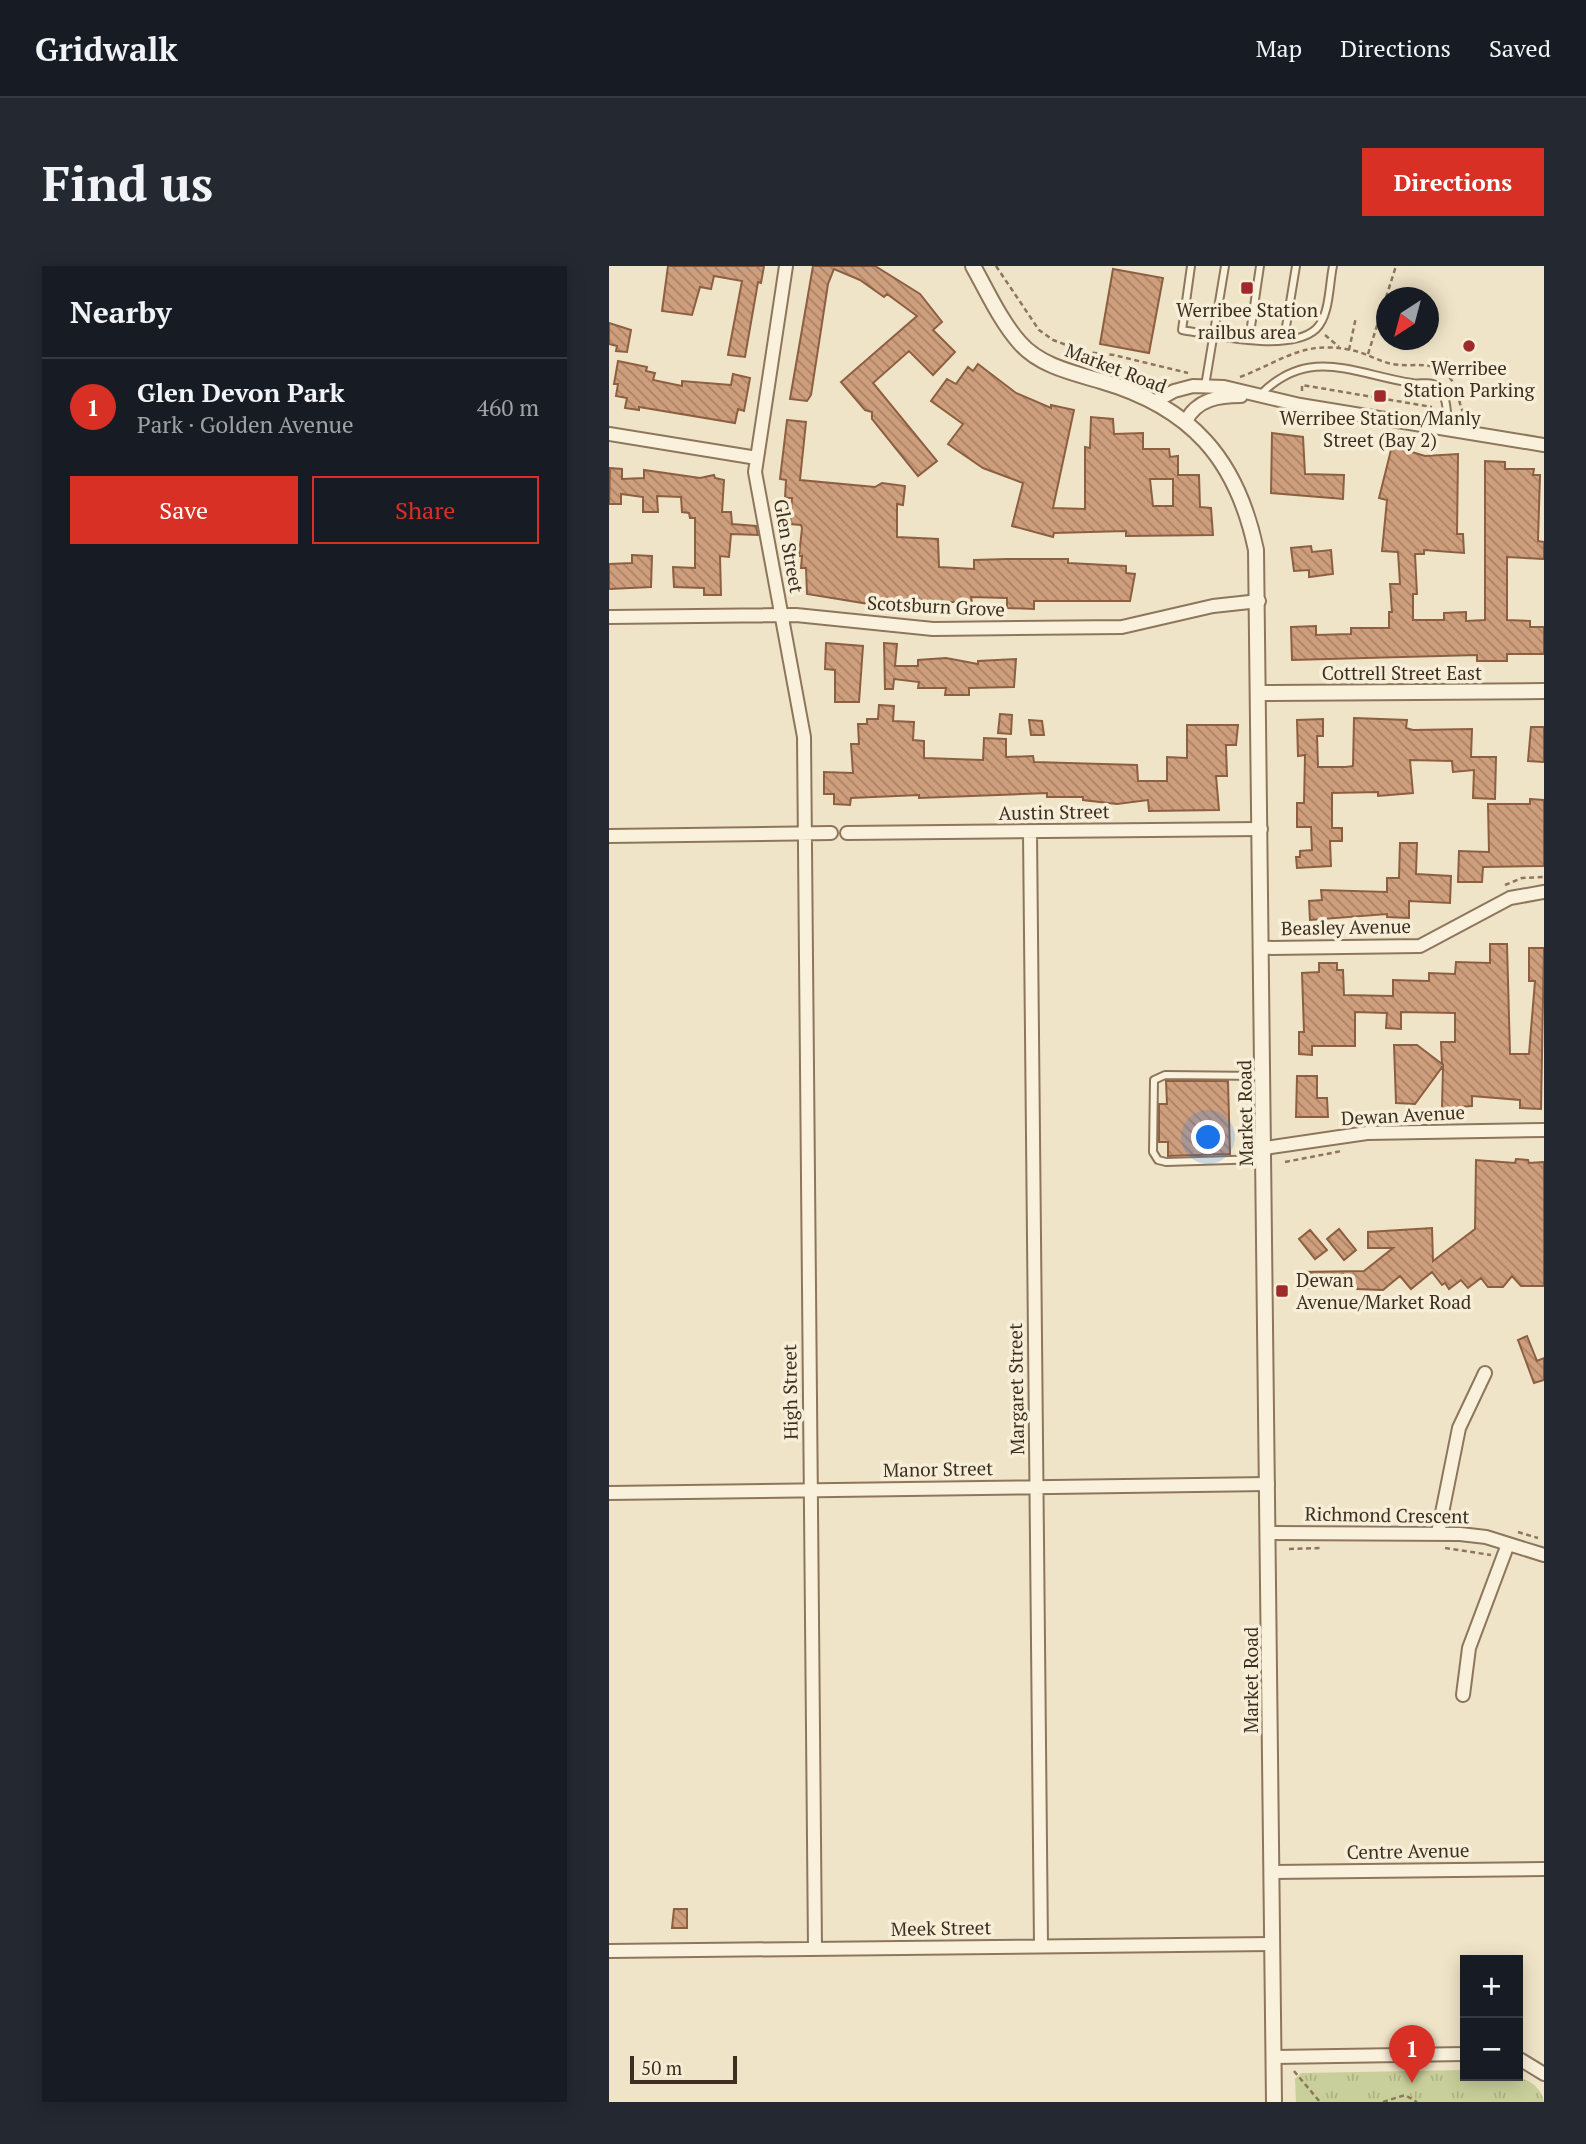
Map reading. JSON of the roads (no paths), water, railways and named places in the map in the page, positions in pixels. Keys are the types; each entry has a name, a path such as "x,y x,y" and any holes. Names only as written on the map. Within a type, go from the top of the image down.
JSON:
{"street":[{"name":"Glen Street","path":"786,266 755,472 803,724 804,834"},
{"name":"Market Road","path":"973,266 1020,344 1058,368 1129,389 1156,401 1186,421 1216,453 1243,502 1257,551 1274,2102"},
{"path":"1156,401 1174,391 1206,380 1258,397 1544,445"},
{"path":"1186,421 1194,409 1215,398 1258,397"},
{"path":"609,434 757,458"},
{"name":"Scotsburn Grove","path":"609,617 782,615 933,629 1122,627 1213,606 1259,601"},
{"name":"Cottrell Street East","path":"1260,693 1544,691"},
{"name":"Austin Street","path":"846,833 1261,829"},
{"name":"Margaret Street","path":"1030,832 1041,1946"},
{"path":"609,836 831,833"},
{"name":"High Street","path":"804,834 815,1949"},
{"name":"Beasley Avenue","path":"1262,948 1420,946 1510,898 1544,892"},
{"name":"Dewan Avenue","path":"1265,1154 1367,1133 1544,1130"},
{"path":"1438,1533 1459,1428 1485,1373"},
{"name":"Manor Street","path":"609,1493 1268,1484"},
{"name":"Richmond Crescent","path":"1269,1533 1438,1533 1486,1537 1506,1550 1544,1555"},
{"path":"1463,1695 1469,1648 1506,1550"},
{"name":"Centre Avenue","path":"1272,1872 1544,1869"},
{"name":"Meek Street","path":"609,1951 1273,1944"},
{"path":"1273,2057 1460,2054"},
{"path":"1523,2060 1542,2068"}],"lane":[{"path":"1191,266 1182,330 1249,340 1285,339 1308,334 1317,328 1324,317 1332,266"},
{"path":"1206,380 1225,266"},
{"path":"1249,340 1260,266"},
{"path":"1285,339 1296,266"},
{"path":"1258,397 1276,379 1298,370 1317,366 1340,366 1414,384 1433,383 1439,388 1444,400 1448,428"},
{"path":"1264,1076 1165,1075 1154,1080 1152,1089 1153,1152 1158,1160 1265,1154"}],"place":[{"name":"Werribee Station railbus area","path":"1247,288"},
{"name":"Werribee Station Parking","path":"1469,346"},
{"name":"Werribee Station/Manly Street (Bay 2)","path":"1380,396"},
{"name":"Dewan Avenue/Market Road","path":"1282,1291"},
{"name":"Glen Devon Park","path":"1412,2083"}]}
